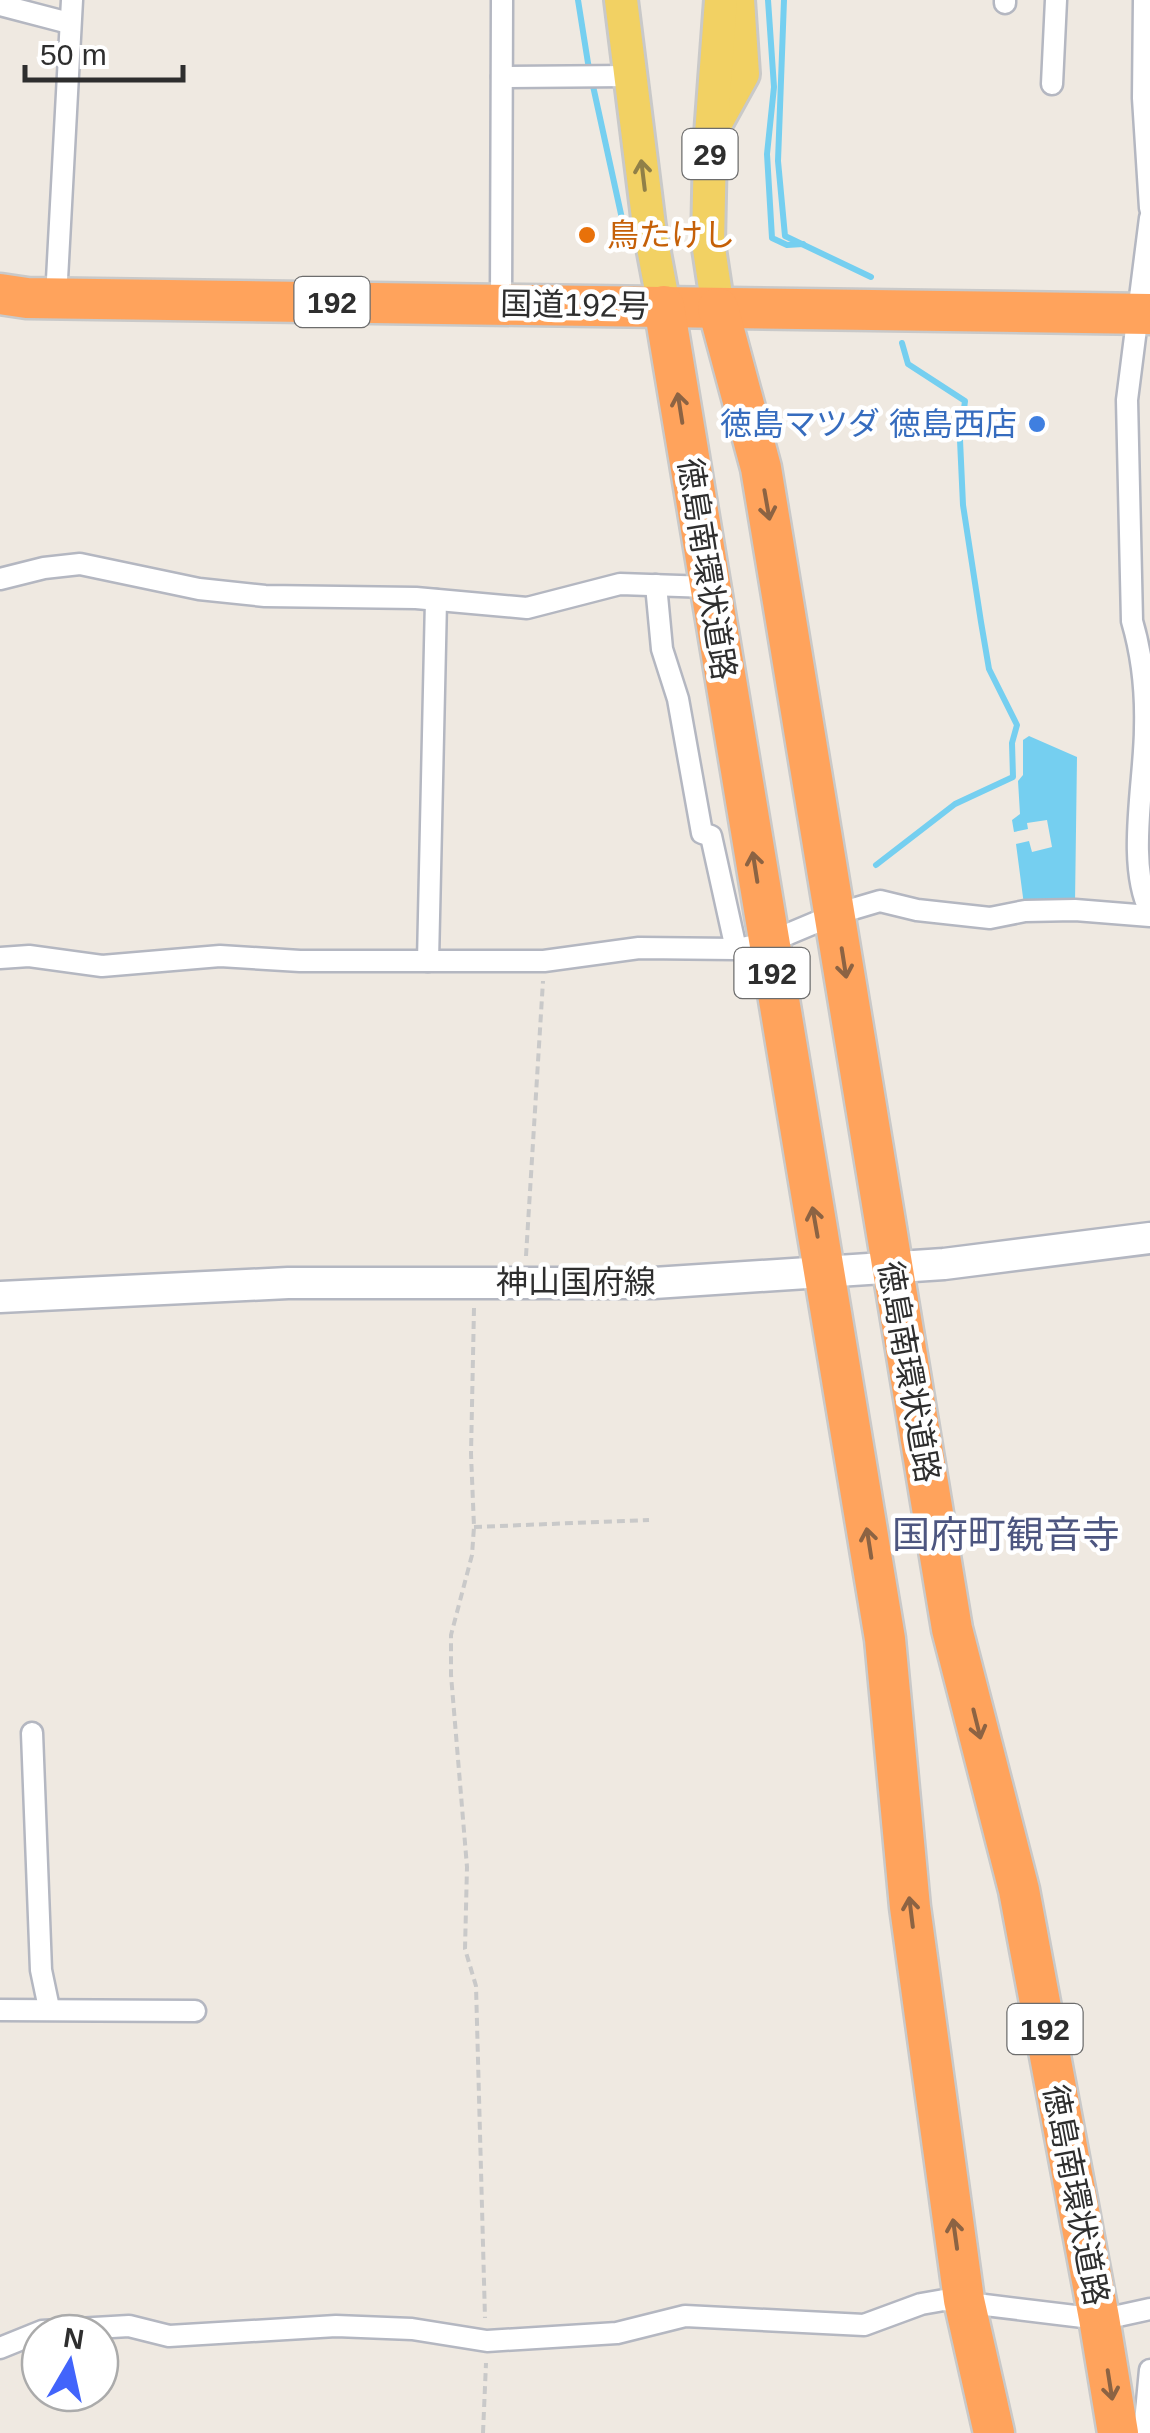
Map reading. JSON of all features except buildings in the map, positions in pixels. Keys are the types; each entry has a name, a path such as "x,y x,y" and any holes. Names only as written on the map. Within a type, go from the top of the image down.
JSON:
{"highway":[{"name":"国道192号","path":"0,294 56,298 1143,314"},
{"name":"徳島南環状道路","path":"664,306 710,587 752,946 824,1272 885,1639 910,1907 964,2300 994,2433"},
{"name":"徳島南環状道路","path":"718,308 761,468 952,1629 1019,1890 1118,2433"}],"main road":[{"path":"602,0 609,32 630,76"},
{"name":"29","path":"621,0 649,226 664,306"},
{"name":"29","path":"718,308 708,242 721,0"},
{"path":"711,131 733,98 743,74 738,0"},
{"name":"神山国府線","path":"0,1297 288,1284 654,1283 944,1264 1150,1238"}],"street":[{"path":"56,298 72,0"},
{"path":"501,304 502,0"},
{"path":"1052,84 1056,0"},
{"path":"1144,0 1150,208"},
{"path":"0,5 69,23"},
{"path":"502,77 630,76"},
{"path":"0,958 29,956 102,966 220,956 300,961 544,961 639,948 752,946 880,901 916,910 990,918 1042,910 1150,914 1139,860 1146,725 1140,646 1132,621 1127,400 1143,314 1150,218"},
{"path":"0,579 80,564 199,589 264,596 436,600 527,608 620,584 710,587"},
{"path":"656,585 662,649 678,698 702,833 711,836 752,946"},
{"path":"428,961 436,600"},
{"path":"32,1732 41,1970 49,2008"},
{"path":"0,2010 195,2011"},
{"path":"0,2348 42,2332 129,2326 170,2336 336,2326 412,2329 486,2340 617,2332 685,2316 864,2324 921,2304 964,2300 1100,2318 1150,2309"},
{"path":"1144,2433 1150,2370"}],"path":[{"path":"525,1283 544,961"},
{"path":"475,1283 471,1454 474,1527 472,1555 451,1635 451,1675 468,1868 465,1949 476,1986 482,2112 481,2266 486,2340 482,2433"},
{"path":"474,1527 649,1520"}],"water":[{"path":"1029,736 1077,757 1075,903 1024,905 1016,844 1029,841 1032,852 1052,847 1047,820 1027,823 1028,829 1014,832 1012,820 1020,814 1018,781 1023,775 1023,740"}],"waterway":[{"path":"578,0 626,237"},
{"path":"768,0 774,87 767,154 772,238 787,245 803,244"},
{"path":"784,0 778,161 785,236 871,277"},
{"path":"876,865 955,804 1013,777 1012,743 1017,725 989,669 981,622 963,505 960,440 965,401 908,364 902,343"}],"place":[{"name":"鳥たけし","path":"587,235"},
{"name":"徳島マツダ 徳島西店","path":"1037,424"}],"district":[{"name":"国府町観音寺","path":"1006,1535"}]}
